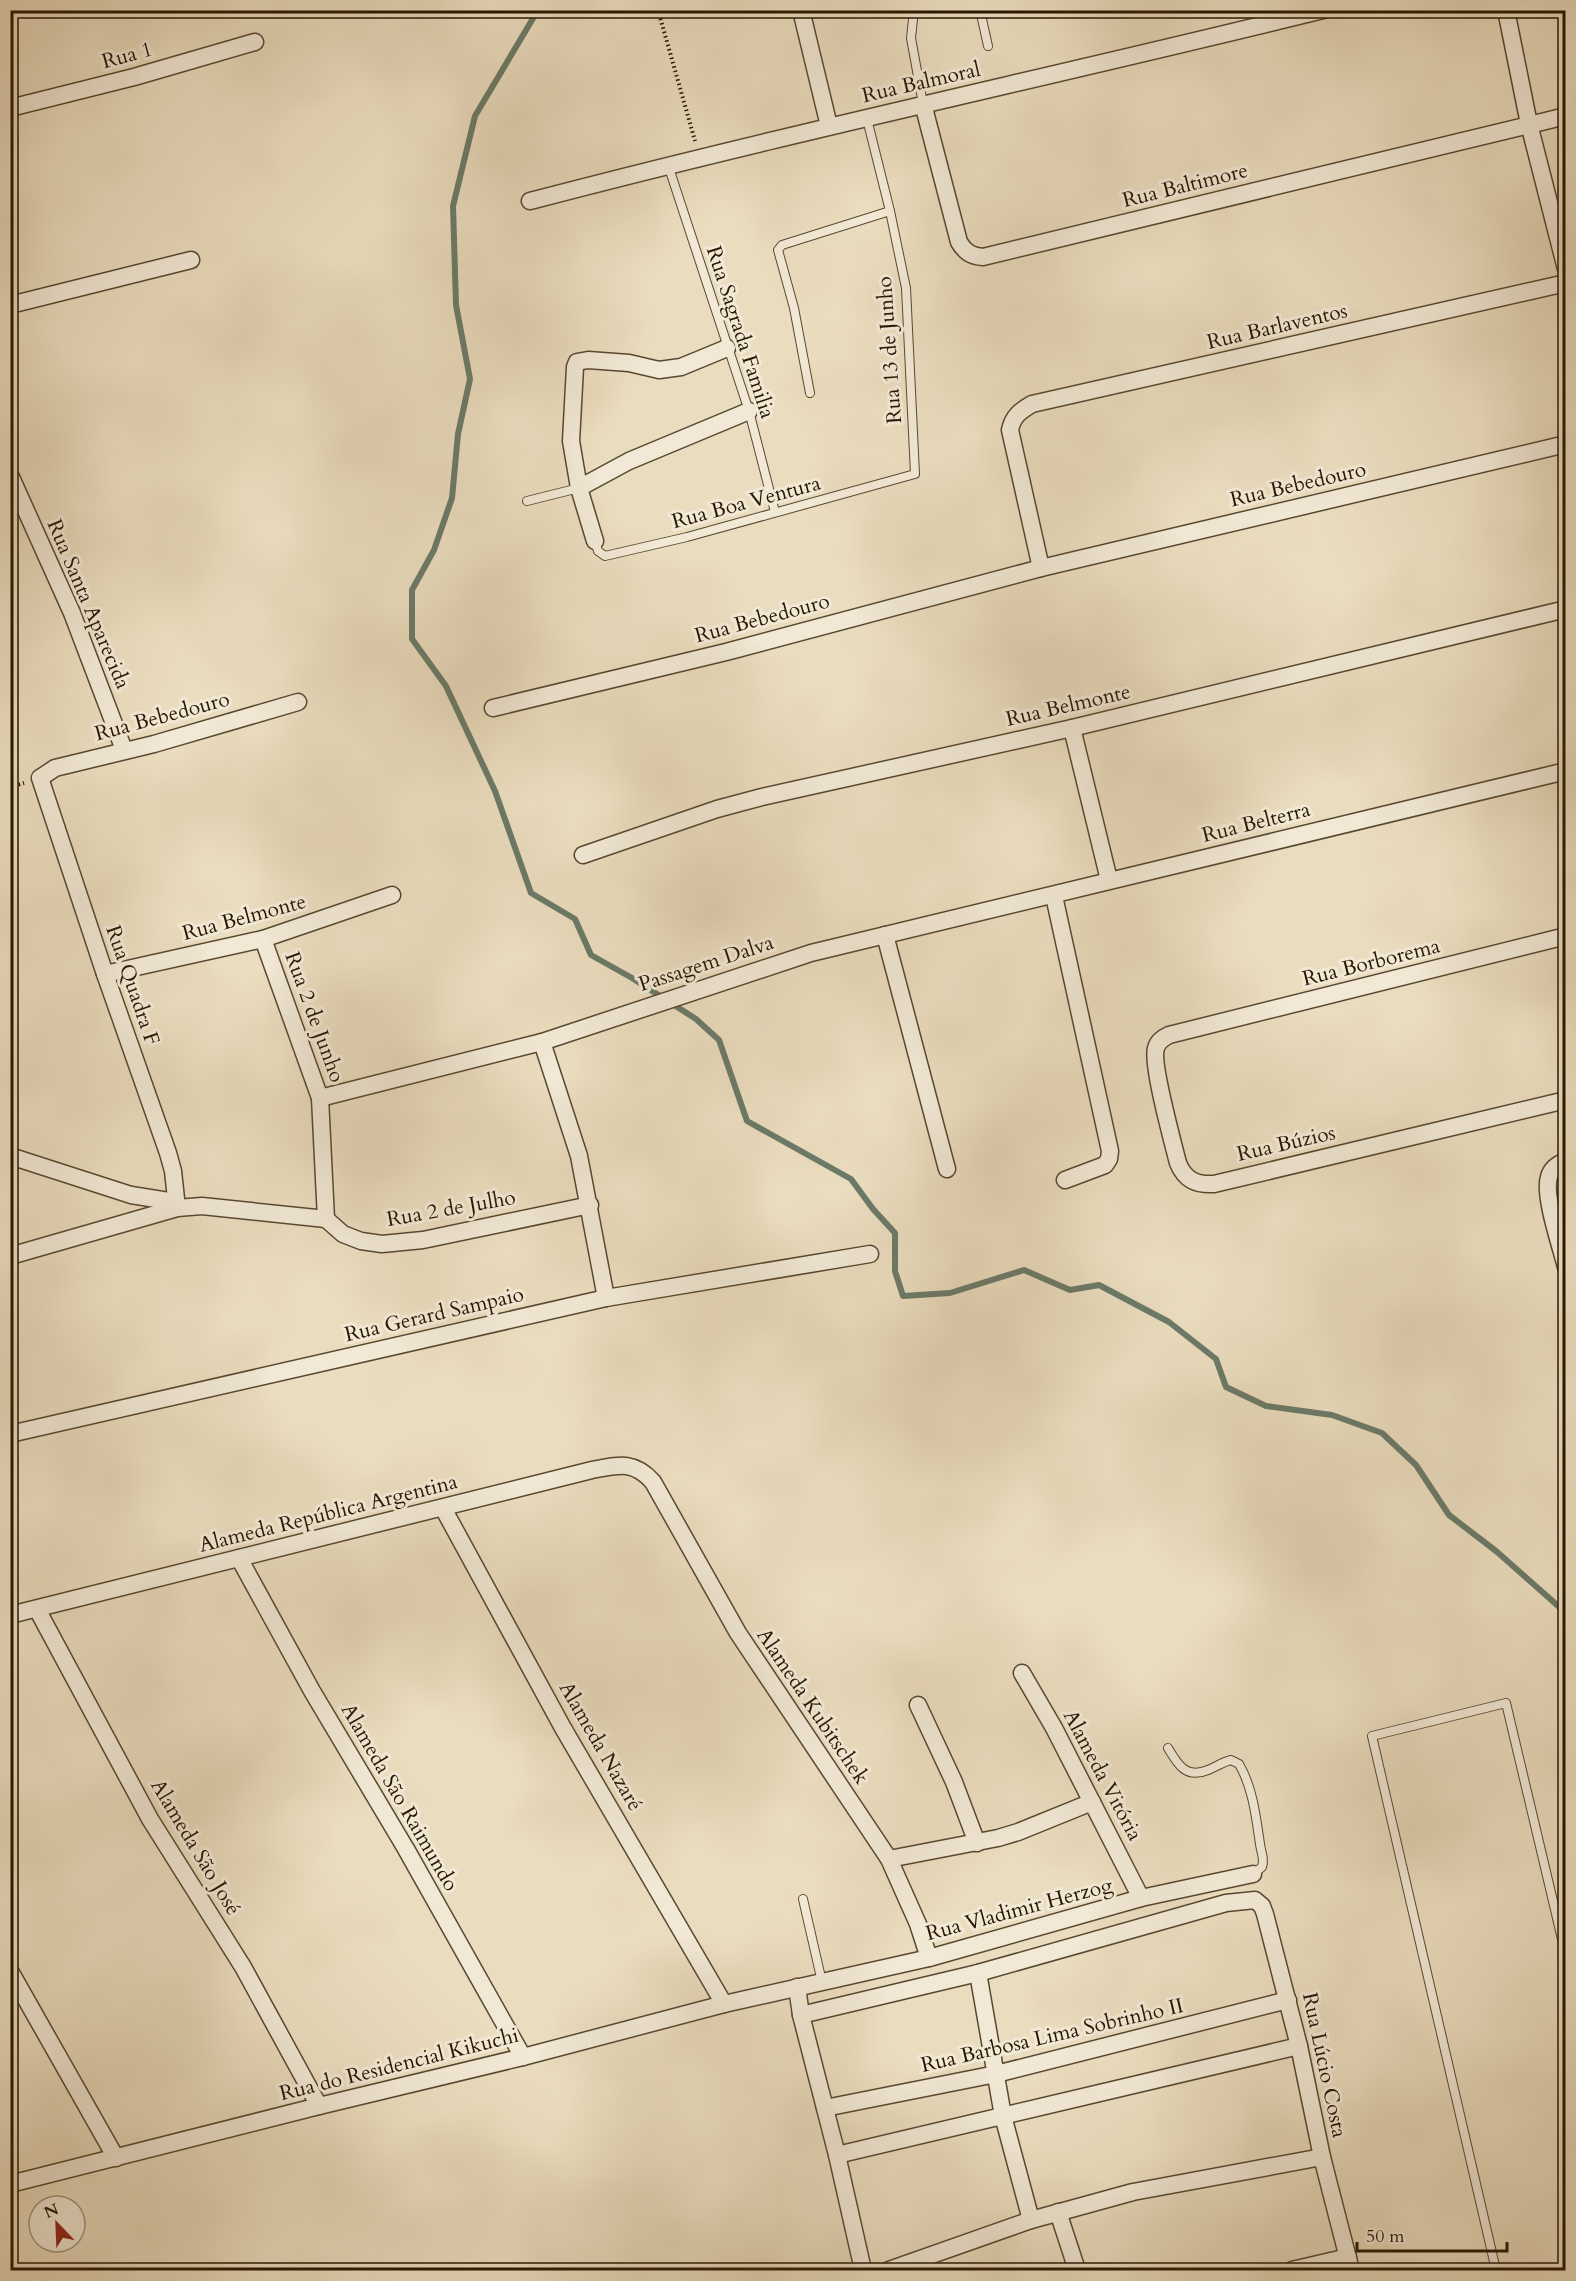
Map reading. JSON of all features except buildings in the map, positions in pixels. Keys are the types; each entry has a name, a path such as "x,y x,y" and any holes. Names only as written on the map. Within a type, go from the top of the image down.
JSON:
{"street":[{"path":"801,10 829,126"},
{"name":"Rua Balmoral","path":"530,201 699,157 1128,58 1323,10"},
{"path":"1506,10 1529,124 1566,269"},
{"name":"Rua 1","path":"10,108 134,77 255,42"},
{"name":"Rua Baltimore","path":"923,104 959,242 964,250 973,256 983,258 1566,116"},
{"path":"10,305 191,260"},
{"name":"Rua Barlaventos","path":"1041,568 1010,430 1012,419 1019,411 1032,404 1566,282"},
{"path":"595,541 579,488 571,441 577,362 588,360 629,363 658,370 681,367 727,348"},
{"path":"579,488 629,461 748,411"},
{"name":"Rua Bebedouro","path":"493,708 726,652 1041,568 1566,444"},
{"name":"Rua Santa Aparecida","path":"10,475 72,613 124,750"},
{"name":"Rua Belmonte","path":"583,855 717,809 762,797 1072,728 1566,609"},
{"name":"Rua Bebedouro","path":"40,778 55,768 298,702"},
{"path":"1072,728 1109,880"},
{"name":"Rua Belterra","path":"1109,880 1566,771"},
{"name":"Rua Quadra F","path":"40,778 168,1153 173,1171 176,1205"},
{"name":"Passagem Dalva","path":"321,1098 542,1042 811,953 1054,896 1109,880"},
{"name":"Rua Belmonte","path":"105,974 263,939 392,895"},
{"path":"1054,896 1110,1150 1109,1159 1105,1165 1065,1180"},
{"path":"885,935 947,1169"},
{"name":"Rua Borborema","path":"1187,1030 1566,936"},
{"name":"Rua 2 de Junho","path":"263,939 321,1098 326,1219"},
{"name":"Rua Búzios","path":"1187,1030 1162,1038 1155,1053 1178,1163 1182,1172 1190,1180 1201,1185 1214,1184 1566,1100"},
{"path":"542,1042 579,1156 606,1298"},
{"path":"10,1156 131,1195 176,1205 326,1219"},
{"path":"1566,1161 1553,1168 1549,1175 1548,1190 1566,1267"},
{"path":"10,1256 176,1205"},
{"name":"Rua 2 de Julho","path":"326,1219 343,1234 361,1241 382,1244 423,1240 590,1205"},
{"name":"Rua Gerard Sampaio","path":"10,1434 606,1298 870,1254"},
{"name":"Alameda República Argentina","path":"10,1615 611,1466 626,1465 637,1468 645,1472 653,1482"},
{"name":"Alameda Kubitschek","path":"653,1482 738,1633 889,1859 918,1924 928,1958"},
{"name":"Alameda Nazaré","path":"443,1508 563,1728 724,2004"},
{"name":"Alameda São Raimundo","path":"239,1558 312,1691 406,1849 523,2057"},
{"name":"Alameda São José","path":"37,1609 150,1819 243,1966 319,2106"},
{"name":"Alameda Vitória","path":"1022,1673 1054,1728 1141,1898"},
{"path":"918,1705 954,1782 976,1843"},
{"path":"889,1859 976,1843 1018,1832 1092,1802"},
{"name":"Rua Vladimir Herzog","path":"797,1988 928,1958 1141,1898 1253,1874"},
{"name":"Rua Lúcio Costa","path":"801,2015 978,1973 1227,1903 1255,1900 1262,1906 1288,2000 1322,2157 1349,2264"},
{"path":"10,1971 116,2158"},
{"path":"978,1973 1004,2116 1031,2220"},
{"path":"797,1988 801,2015 837,2155 863,2271"},
{"name":"Rua do Residencial Kikuchi","path":"10,2184 523,2057 724,2004 797,1988"},
{"name":"Rua Barbosa Lima Sobrinho II","path":"825,2108 996,2074 1288,2000"},
{"path":"837,2155 1299,2046"},
{"path":"889,2271 1031,2220 1133,2192 1322,2157"},
{"path":"1058,2212 1077,2271"},
{"path":"1292,2271 1349,2264"}],"lane":[{"path":"914,10 911,38 923,104"},
{"path":"980,10 988,46"},
{"name":"Rua 13 de Junho","path":"867,119 906,288 915,474"},
{"name":"Rua Sagrada Familia","path":"668,165 748,411 776,512"},
{"path":"810,393 794,308 778,250 782,245 890,211"},
{"name":"Rua Boa Ventura","path":"595,541 598,551 605,556 687,537 915,474"},
{"path":"527,501 579,488"},
{"path":"1496,2271 1372,1736 1506,1703 1566,1956"},
{"path":"1168,1748 1182,1770 1190,1773 1209,1770 1231,1760 1239,1764 1256,1811 1260,1846 1264,1858 1262,1867 1253,1874"},
{"path":"803,1899 822,1982"}],"path":[{"path":"658,10 699,157"}],"waterway":[{"path":"538,10 475,116 453,206 456,305 470,379 458,434 452,498 434,550 412,590 412,639 446,686 495,791 531,893 575,919 591,955 696,1019 719,1040 747,1121 851,1179 873,1209 895,1233 895,1271 903,1296 950,1293 1024,1270 1070,1290 1099,1285 1169,1322 1216,1359 1226,1387 1266,1406 1332,1415 1382,1433 1416,1465 1449,1515 1496,1551 1566,1613"}]}
